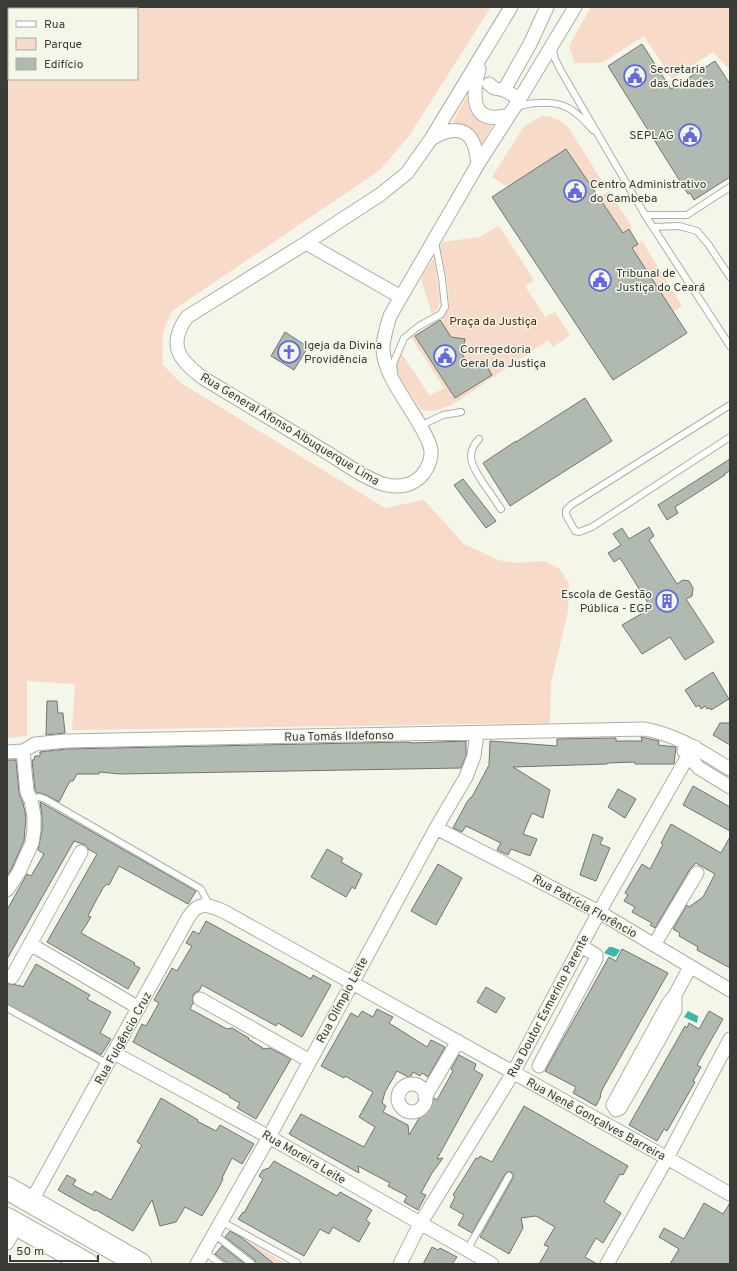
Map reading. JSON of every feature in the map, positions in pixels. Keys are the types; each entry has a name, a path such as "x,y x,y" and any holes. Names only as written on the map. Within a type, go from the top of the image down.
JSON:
{"highway":[{"path":"7,1188 140,1264"},
{"path":"10,1229 87,1264"}],"street":[{"name":"Rua General Afonso Albuquerque Lima","path":"512,7 431,139 407,173 381,194 306,243 187,316 178,331 176,340 177,348 181,358 188,367 203,378 358,471 386,485 400,486 409,484 420,477 428,468 431,458 431,447 422,425 395,382 386,364 383,347 385,330 390,316 478,164 552,46 574,7"},
{"path":"489,84 494,88 508,93 547,7"},
{"path":"483,54 474,86 474,101 476,107 481,113 498,118 510,113"},
{"path":"431,139 447,131 464,132 475,144 478,164"},
{"path":"306,243 401,297"},
{"name":"Rua Tomás Ildefonso","path":"7,752 23,751 34,744 66,741 645,729 668,734 692,751 730,769"},
{"name":"Rua Olímpio Leite","path":"197,1264 269,1137 436,828 466,777 474,756 477,733"},
{"path":"7,890 19,872 32,842 34,816 31,800 26,792 23,751"},
{"name":"Rua Tomás Ildefonso","path":"692,751 699,768 730,788"},
{"name":"Rua Doutor Esmerino Parente","path":"400,1264 420,1224 513,1073 599,912 692,751"},
{"name":"Rua Patrícia Florêncio","path":"436,828 599,912 730,990"},
{"path":"12,976 81,852"},
{"path":"654,945 697,873"},
{"name":"Rua Fulgêncio Cruz","path":"31,1202 192,910 202,905 209,905"},
{"name":"Rua Nenê Gonçalves Barreira","path":"209,905 231,915 730,1194"},
{"path":"30,944 139,1008"},
{"path":"539,1066 596,959 596,955 581,946"},
{"path":"626,1090 656,1036 668,1004 675,995 690,967"},
{"path":"200,998 310,1061"},
{"path":"606,1264 667,1158 730,1039"},
{"path":"425,1097 458,1041"},
{"name":"Rua Moreira Leite","path":"111,1058 269,1137 492,1264"}],"lane":[{"path":"552,46 555,59 561,71 645,215 730,346"},
{"path":"510,113 522,105 555,102 564,105 581,117 602,140"},
{"path":"645,215 687,215 730,187"},
{"path":"653,227 679,226 697,231 708,244 730,277"},
{"path":"395,382 393,364 404,338 419,326 440,314 445,306 442,278 434,239"},
{"path":"724,337 730,333"},
{"path":"730,405 572,505 566,510 566,515 575,531 579,532 592,527 730,437"},
{"path":"422,425 443,415 461,412"},
{"path":"479,439 472,449 471,462 474,469 501,509"},
{"path":"31,800 38,797 45,799 153,860 201,889 209,905"},
{"path":"7,1008 111,1058"},
{"path":"467,1250 509,1176"},
{"path":"228,1225 297,1263"},
{"path":"214,1234 252,1264"},
{"path":"204,1251 220,1264"}],"green space":[{"path":"7,7 491,7 409,136 380,170 172,311 163,332 162,364 181,383 385,508 424,500 464,544 498,560 517,563 544,561 560,569 569,584 568,611 551,683 550,723 72,730 75,684 27,681 27,736 7,738"},
{"path":"591,7 730,7 730,70 713,52 672,79 644,36 602,63 575,63 569,46"},
{"path":"467,96 471,113 477,119 487,122 494,122 480,147 476,136 471,130 453,122"},
{"path":"542,116 556,119 568,127 602,181 592,187 566,149 508,187 492,177 523,128"},
{"path":"609,191 632,227 623,233 599,197"},
{"name":"Praça da Justiça","path":"499,226 534,280 525,286 545,317 555,312 570,335 553,347 548,340 452,405 433,411 421,409 401,378 396,365 397,359 400,354 402,354 430,396 444,388 411,337 439,320 447,311 449,294 439,247 443,242 479,237"},
{"path":"642,241 682,306 673,312 632,248"},
{"path":"434,257 440,300 438,309 432,314 421,279"},
{"path":"242,1238 287,1264 274,1264"}],"water":[{"path":"609,947 620,950 614,957 604,953"},
{"path":"688,1011 698,1016 697,1023 684,1017"}],"building":[{"name":"SEPLAG","path":"642,44 671,89 715,61 730,84 730,177 694,200 690,193 688,194 608,66"},
{"name":"Tribunal de Justiça do Ceará","path":"566,149 623,233 629,229 638,244 632,248 687,333 613,380 492,197"},
{"name":"Corregedoria Geral da Justiça","path":"440,320 451,337 465,339 462,354 471,368 483,360 492,375 455,398 415,336"},
{"name":"Igeja da Divina Providência","path":"285,332 308,347 294,370 271,356"},
{"path":"585,398 612,441 510,506 483,463"},
{"path":"730,459 730,471 675,507 678,513 667,520 658,505"},
{"path":"463,479 496,521 486,528 454,485"},
{"name":"Escola de Gestão Pública - EGP","path":"649,527 654,536 649,540 677,584 683,580 689,581 693,588 692,596 686,599 714,642 685,660 670,637 642,654 622,625 641,614 638,609 648,603 620,558 614,562 608,553 621,545 613,534 622,528 629,539"},
{"path":"713,672 729,699 711,710 710,708 707,709 705,706 701,709 699,705 696,707 685,690"},
{"path":"47,701 57,701 58,713 63,713 65,733 46,735"},
{"path":"720,723 730,723 730,745 713,735"},
{"path":"641,737 659,741 658,745 676,747 674,764 635,764 635,762 513,767 550,790 543,818 532,813 523,834 537,839 530,856 511,849 508,855 497,850 501,843 466,826 462,832 453,828 489,765 490,741 557,746 557,739 616,738 616,741 642,741"},
{"path":"466,741 466,756 461,768 120,774 99,772 99,774 77,774 73,781 70,781 59,802 46,795 37,793 35,790 32,760 34,760 35,756 40,756 40,752 66,749"},
{"path":"7,760 16,760 19,793 26,817 24,841 7,876"},
{"path":"693,786 730,807 730,831 683,805"},
{"path":"618,789 636,799 625,818 608,807"},
{"path":"40,802 196,891 188,904 119,866 109,885 107,884 103,888 88,916 91,917 81,933 135,963 134,965 140,968 128,989 47,942 97,854 88,849 85,845 74,841 7,959 7,910 27,874 31,876 44,854 38,850 42,830"},
{"path":"671,824 721,853 730,837 730,968 697,950 698,947 679,936 680,933 673,929 687,905 689,907 703,897 715,874 696,863 690,869 655,928 650,925 652,923 632,912 635,907 624,901 628,895 625,893 642,864 650,869 663,844 661,843"},
{"path":"593,834 603,838 600,844 610,848 596,881 580,875"},
{"path":"327,849 343,858 341,862 362,874 355,889 352,887 346,897 311,877"},
{"path":"438,864 462,878 436,925 411,911"},
{"path":"206,921 311,979 313,975 331,985 302,1037 278,1023 276,1026 202,985 199,991 193,995 193,1003 190,1009 227,1029 232,1028 249,1038 248,1039 263,1048 262,1049 270,1048 291,1059 256,1119 237,1108 240,1103 229,1097 230,1096 133,1042 142,1024 146,1026 159,1003 154,1000 172,968 177,971 192,946 186,943 193,931 199,934"},
{"path":"622,949 668,973 603,1088 596,1106 573,1093 576,1087 545,1071 609,957 616,961"},
{"path":"36,964 90,995 87,999 111,1012 100,1033 111,1039 101,1055 7,1004 7,983 23,987"},
{"path":"486,987 505,998 496,1013 477,1002"},
{"path":"377,1009 393,1017 389,1023 427,1047 431,1040 445,1047 428,1077 422,1073 420,1076 413,1072 410,1078 397,1071 385,1092 382,1103 386,1106 383,1112 408,1125 409,1135 427,1105 434,1098 437,1100 453,1071 451,1069 459,1055 476,1064 474,1070 483,1075 437,1159 443,1158 432,1173 421,1193 426,1195 418,1210 404,1202 407,1196 388,1186 390,1183 358,1166 359,1173 289,1134 301,1114 364,1147 375,1127 359,1117 373,1092 345,1076 344,1078 321,1066 351,1013 358,1017 362,1011 373,1017"},
{"path":"709,1011 723,1019 697,1065 701,1067 693,1081 695,1082 667,1131 664,1129 657,1141 629,1125 685,1026 687,1028 689,1023 699,1029"},
{"path":"161,1098 198,1120 197,1121 216,1131 220,1125 254,1144 242,1164 232,1158 218,1189 202,1216 185,1207 176,1222 160,1226 152,1200 133,1231 58,1190 67,1175 76,1180 73,1185 92,1195 95,1191 111,1200 142,1145 137,1142"},
{"path":"524,1106 628,1166 623,1175 620,1174 604,1202 621,1213 603,1243 596,1238 585,1257 597,1264 539,1264 549,1247 544,1245 555,1227 536,1216 521,1218 523,1228 509,1254 480,1237 513,1178 513,1174 511,1172 507,1172 505,1174 472,1233 458,1225 464,1215 450,1207 455,1197 453,1195 476,1158 478,1159 480,1156 492,1162"},
{"path":"274,1161 337,1196 340,1192 372,1210 366,1220 370,1223 359,1242 333,1227 329,1234 320,1229 304,1256 238,1219 243,1212 244,1213 263,1179 259,1176 263,1170 269,1168"},
{"path":"704,1203 723,1214 730,1203 730,1264 670,1264 679,1249 659,1237 664,1228 684,1239"},
{"path":"230,1231 242,1238 274,1264 256,1264 255,1260 225,1237"},
{"path":"222,1246 245,1264 228,1264 215,1254"},
{"path":"432,1247 438,1250 440,1248 457,1257 452,1264 423,1264"}],"waterway":[{"path":"47,8 52,7"}],"place":[{"name":"Secretaria das Cidades","path":"635,76"},
{"name":"SEPLAG","path":"690,135"},
{"name":"Centro Administrativo do Cambeba","path":"575,191"},
{"name":"Tribunal de Justiça do Ceará","path":"600,280"},
{"name":"Igeja da Divina Providência","path":"289,352"},
{"name":"Corregedoria Geral da Justiça","path":"445,356"},
{"name":"Escola de Gestão Pública - EGP","path":"667,601"}]}
